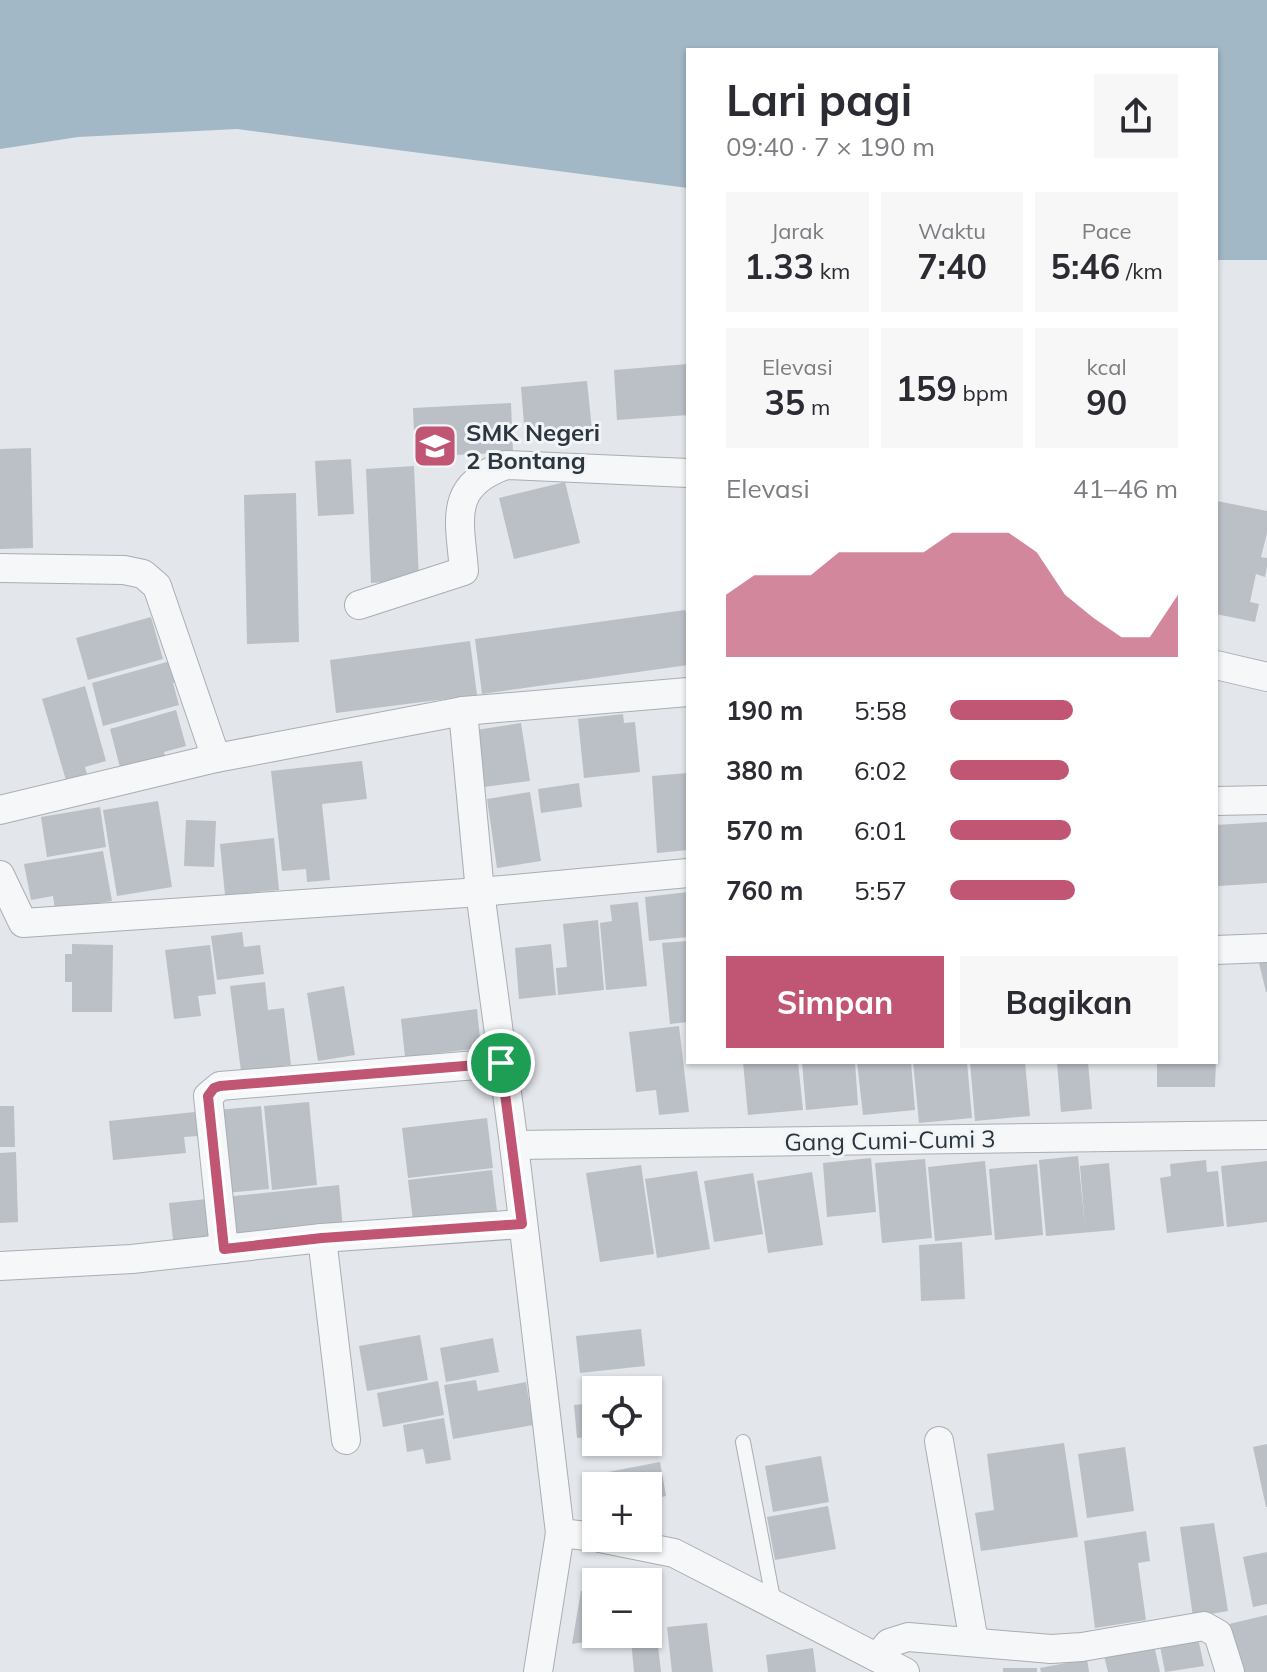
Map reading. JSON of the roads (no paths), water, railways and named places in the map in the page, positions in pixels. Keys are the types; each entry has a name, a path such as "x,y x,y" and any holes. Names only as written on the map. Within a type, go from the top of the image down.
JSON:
{"street":[{"path":"359,605 464,571 460,515 471,484 484,473 506,465 686,473"},
{"path":"0,568 124,570 143,574 157,586 216,758"},
{"path":"1218,665 1267,677"},
{"path":"0,810 216,758 463,711 686,692"},
{"path":"463,711 480,892 514,1145 560,1533 538,1672"},
{"path":"1218,801 1267,800"},
{"path":"0,875 11,924 480,892 686,873"},
{"path":"1218,950 1267,948"},
{"path":"224,1249 208,1096 214,1088 501,1063"},
{"name":"Gang Cumi-Cumi 3","path":"514,1145 1267,1135"},
{"path":"0,1266 132,1259 322,1238 522,1224"},
{"path":"322,1238 346,1440"},
{"path":"939,1441 974,1642"},
{"path":"560,1533 582,1536"},
{"path":"662,1551 674,1553 896,1668"},
{"path":"896,1668 889,1643 908,1637 1051,1649 1082,1647 1204,1626 1218,1634 1230,1672"}],"lane":[{"path":"743,1442 774,1604"}],"water":[{"path":"0,0 1267,0 1267,260 1218,260 1218,48 686,48 686,188 237,129 78,137 0,149"}],"place":[{"name":"SMK Negeri 2 Bontang","path":"435,446"}]}
